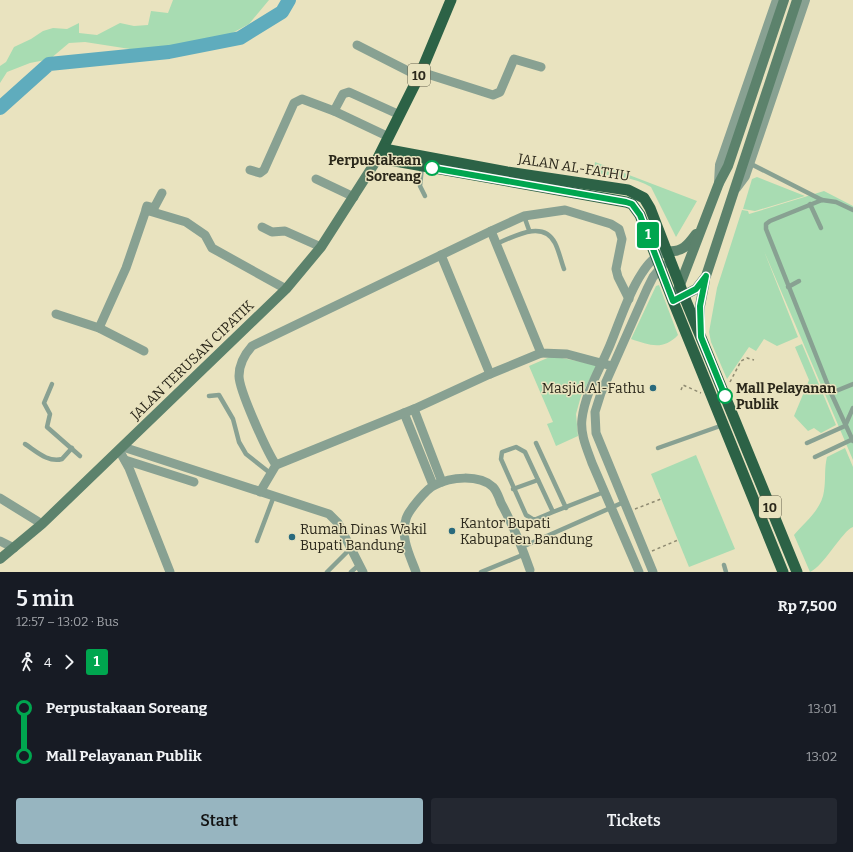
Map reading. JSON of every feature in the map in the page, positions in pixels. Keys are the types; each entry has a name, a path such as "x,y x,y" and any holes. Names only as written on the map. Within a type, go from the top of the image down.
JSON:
{"highway":[{"name":"10","path":"381,154 420,74 451,0"},
{"name":"JALAN AL-FATHU","path":"381,154 422,166 635,192 644,198 650,208 682,291 797,572"},
{"name":"JALAN AL-FATHU","path":"381,154 506,176 632,204 640,215 673,301 783,572"},
{"path":"732,447 743,442"},
{"path":"774,550 786,545"}],"main road":[{"path":"673,301 682,291 705,221 719,183 728,166 784,0"},
{"path":"701,337 700,306 706,276 736,188 744,156 797,0"},
{"name":"JALAN TERUSAN CIPATIK","path":"0,559 42,524 97,466 121,448 286,289 321,247 381,154"},
{"path":"669,255 685,248 705,221"},
{"path":"682,291 699,286 706,276"}],"street":[{"path":"719,183 720,165 776,0"},
{"path":"736,188 742,182 749,163 805,0"},
{"path":"357,45 420,74 493,95 500,92 514,59 541,68"},
{"path":"334,111 343,94 349,92 400,115"},
{"path":"250,170 260,173 264,170 294,103 297,100 302,99 334,111 389,137"},
{"path":"316,179 354,197"},
{"path":"99,328 126,268 147,206 154,208 162,193"},
{"path":"146,210 186,222 206,235 212,248 286,289"},
{"path":"276,465 268,454 238,378 240,364 256,342 441,256 491,231 524,216 565,210 611,224 619,229 622,239 616,269 618,277 629,299"},
{"path":"262,227 272,232 285,231 321,247"},
{"path":"491,231 541,353"},
{"path":"640,572 604,492 585,445 582,429 585,404 629,299 642,273 656,256 669,255"},
{"path":"649,571 645,554 596,433 594,422 595,412 612,366 647,290 660,267 669,255"},
{"path":"441,256 490,374"},
{"path":"56,314 99,328 144,351"},
{"path":"260,492 276,465 414,409 490,374 541,353 567,354 612,366"},
{"path":"414,409 442,482"},
{"path":"404,413 433,485"},
{"path":"121,448 170,572"},
{"path":"121,448 329,514 338,523 361,568"},
{"path":"125,460 194,482"},
{"path":"416,572 405,541 405,520 410,511 433,485 442,482 471,479 486,483 493,488 523,550 530,570"},
{"path":"0,498 42,524"},
{"path":"0,541 14,548"}],"lane":[{"path":"749,163 822,200 836,202 853,210"},
{"path":"422,166 420,186 425,196"},
{"path":"815,457 852,441 831,394 788,287 766,229 766,224 822,200"},
{"path":"810,204 821,228"},
{"path":"524,216 529,230"},
{"path":"496,244 529,230 540,232 551,238 564,269"},
{"path":"788,287 799,281"},
{"path":"52,384 44,403 50,414 47,427 80,456"},
{"path":"831,394 853,384"},
{"path":"209,396 219,395 233,419 239,442 246,454 270,473"},
{"path":"807,442 845,426 853,408"},
{"path":"658,448 723,425"},
{"path":"536,443 566,508"},
{"path":"24,444 52,460 62,459 72,448"},
{"path":"553,512 522,449 516,447 502,452 501,459 513,489 526,515 530,519 534,520 604,492"},
{"path":"513,489 538,480"},
{"path":"257,541 274,496"},
{"path":"480,572 624,502"},
{"path":"327,572 351,548"},
{"path":"724,566 726,572"},
{"path":"351,572 361,568"}],"path":[{"path":"628,512 661,499"},
{"path":"645,554 678,540"}],"green space":[{"path":"173,0 269,0 249,24 223,38 191,47 161,50 130,49 85,42 69,43 50,59 30,63 7,72 0,83 0,66 6,62 14,47 31,39 43,31 53,28 67,29 79,23 79,33 97,35 120,23 134,26 148,25 151,11 168,13"},
{"path":"595,162 697,201 676,237 651,187 631,179 593,173"},
{"path":"757,177 805,196 755,211 743,209 752,179"},
{"path":"824,191 853,206 853,460 764,251 798,337 777,346 764,339 756,351 749,347 727,379 711,342 709,332 717,288 742,210 748,211 749,214"},
{"path":"659,285 678,335 667,343 661,345 650,345 631,339 656,286"},
{"path":"802,344 836,425 821,433 814,428 808,431 794,416 809,380 795,347"},
{"path":"552,356 597,365 581,396 576,414 578,436 556,446 547,424 553,422 529,366"},
{"path":"845,448 853,467 853,527 844,535 821,563 810,572 794,535 817,509 823,498 827,457"},
{"path":"696,455 735,549 689,567 651,474"}],"waterway":[{"path":"0,108 49,64 169,52 240,38 282,12 289,0"}],"bus line":[{"name":"1","path":"432,168 632,204 640,215 673,301 696,289 706,276 701,297 699,316 701,337 725,396"}],"place":[{"name":"Perpustakaan Soreang","path":"432,168"},
{"name":"Masjid Al-Fathu","path":"653,388"},
{"name":"Mall Pelayanan Publik","path":"725,396"},
{"name":"Kantor Bupati Kabupaten Bandung","path":"452,531"},
{"name":"Rumah Dinas Wakil Bupati Bandung","path":"292,537"}]}
